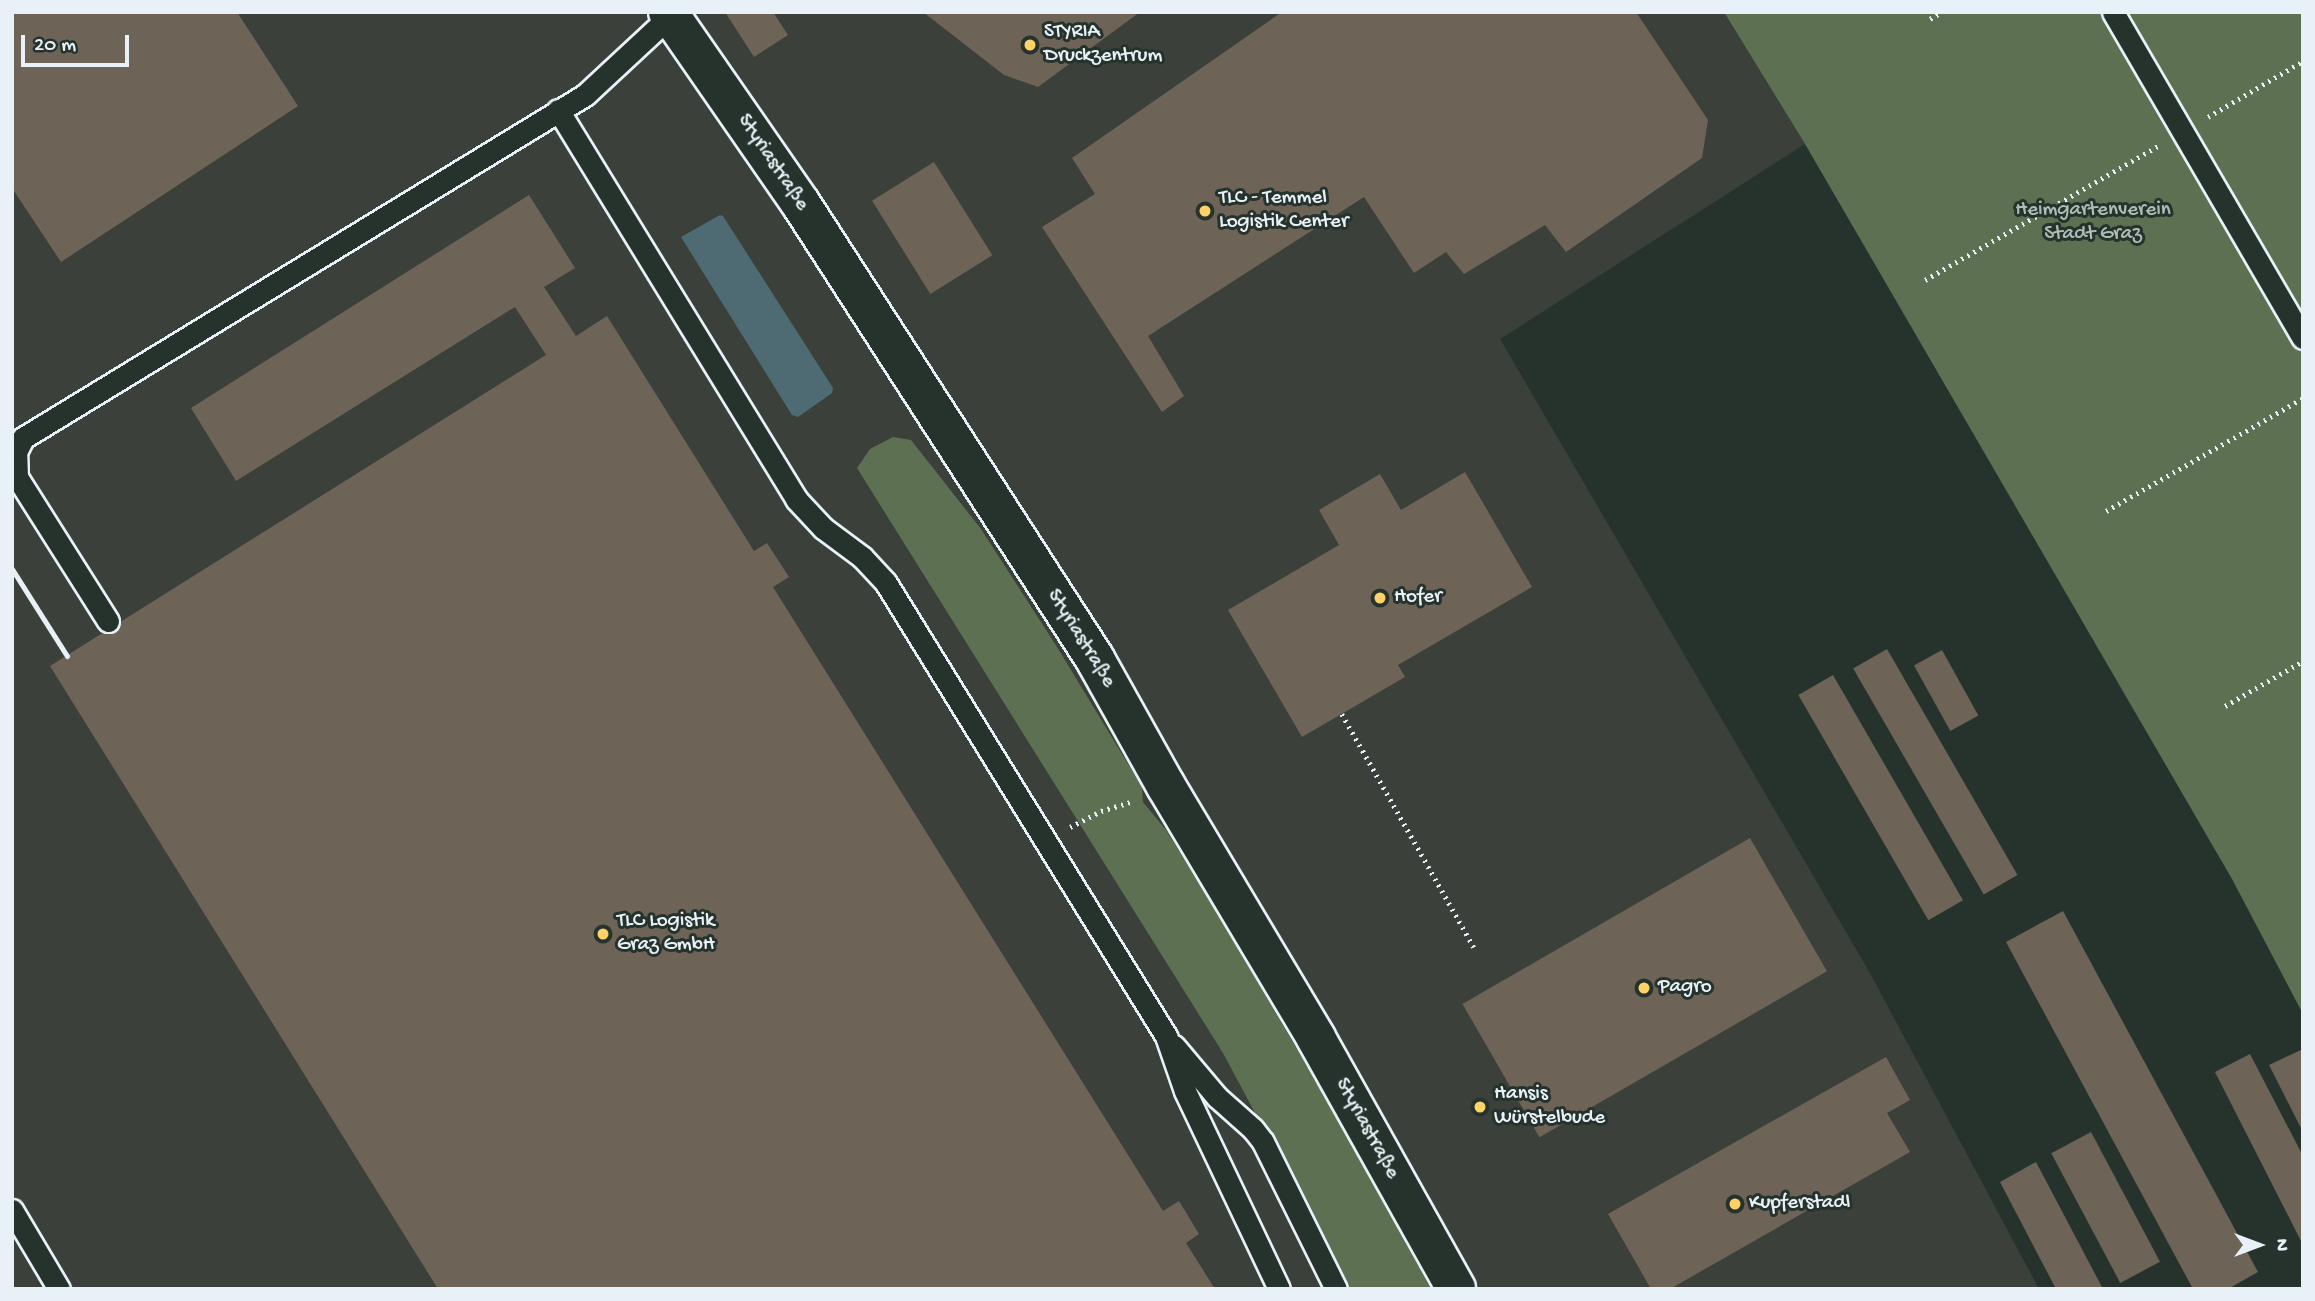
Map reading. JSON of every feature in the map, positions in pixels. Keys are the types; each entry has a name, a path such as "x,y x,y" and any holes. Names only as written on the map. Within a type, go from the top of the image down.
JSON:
{"street":[{"name":"Styriastraße","path":"669,14 801,204 1095,660 1166,786 1316,1038 1455,1289"}],"lane":[{"path":"2113,12 2303,338"},
{"path":"108,621 17,477 16,452 23,438 585,95 669,14"},
{"path":"558,110 796,499 823,528 862,557 886,583 1166,1036 1217,1097 1253,1129 1263,1142 1336,1289"},
{"path":"1166,1036 1185,1091 1279,1289"},
{"path":"12,1210 59,1289"}],"path":[{"path":"1930,19 1941,12"},
{"path":"1925,280 2303,61"},
{"path":"2106,511 2303,398"},
{"path":"2225,706 2303,661"},
{"path":"1342,714 1474,947"},
{"path":"1079,821 1144,798"}],"shaded area":[{"path":"12,12 1724,12 1805,144 1500,339 1871,975 2039,1289 12,1289"}],"green space":[{"name":"Heimgartenverein Stadt Graz","path":"1724,12 2303,12 2303,1014 2232,879 1805,144"},
{"path":"893,437 911,440 981,529 1057,647 1142,787 1143,802 1166,830 1205,893 1324,1095 1431,1289 1349,1289 1223,1053 857,468 870,449"}],"water":[{"path":"720,215 833,388 832,393 798,417 792,415 681,237"}],"building":[{"path":"12,12 237,12 298,106 61,262 12,188"},
{"path":"725,12 773,12 788,35 754,57"},
{"name":"STYRIA Druckzentrum","path":"923,12 1140,12 1038,87 1004,75"},
{"name":"TLC - Temmel Logistik Center","path":"1282,12 1636,12 1708,120 1702,158 1566,252 1545,225 1464,274 1446,252 1414,273 1364,197 1148,336 1184,396 1162,412 1042,227 1095,194 1072,158"},
{"path":"934,162 992,255 930,294 872,201"},
{"name":"TLC Logistik Graz GmbH","path":"529,195 575,268 544,287 576,336 607,316 754,551 767,543 789,577 773,587 1163,1211 1179,1201 1199,1234 1186,1243 1215,1289 438,1289 50,666 546,355 515,307 236,481 191,408"},
{"name":"Hofer","path":"1465,472 1532,587 1398,665 1405,677 1302,737 1228,610 1339,545 1319,510 1380,474 1401,510"},
{"path":"1887,649 2018,875 1984,895 1853,668"},
{"path":"1942,650 1978,716 1950,731 1914,666"},
{"path":"1833,675 1963,900 1928,920 1798,695"},
{"name":"Pagro","path":"1750,838 1827,971 1539,1137 1462,1004"},
{"path":"2063,911 2258,1272 2228,1289 2193,1289 2006,942"},
{"path":"2303,1049 2303,1132 2269,1065"},
{"path":"2250,1054 2303,1156 2303,1245 2215,1072"},
{"path":"1886,1057 1910,1100 1887,1113 1910,1152 1670,1289 1651,1289 1608,1214"},
{"path":"2091,1132 2160,1262 2120,1283 2051,1153"},
{"path":"2036,1162 2103,1289 2056,1289 2000,1182"}],"railway":[{"path":"12,569 67,656"}],"place":[{"name":"STYRIA Druckzentrum","path":"1030,45"},
{"name":"TLC - Temmel Logistik Center","path":"1205,211"},
{"name":"Hofer","path":"1380,598"},
{"name":"TLC Logistik Graz GmbH","path":"603,934"},
{"name":"Pagro","path":"1644,988"},
{"name":"Hansis Würstelbude","path":"1480,1107"},
{"name":"Kupferstadl","path":"1735,1204"}]}
